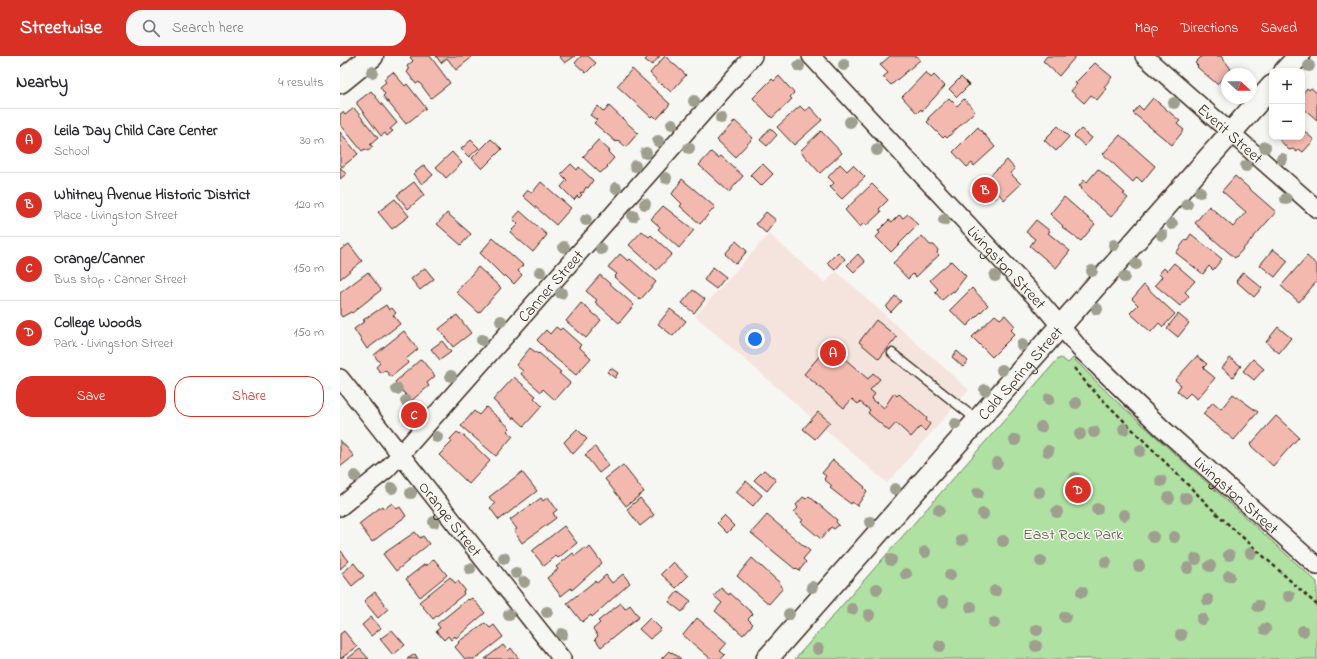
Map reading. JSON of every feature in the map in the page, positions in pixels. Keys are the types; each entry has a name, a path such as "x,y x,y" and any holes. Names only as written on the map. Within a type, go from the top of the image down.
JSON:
{"main road":[{"path":"340,82 372,56"}],"street":[{"name":"Canner Street","path":"340,507 386,470 400,455 753,56"},
{"name":"Livingston Street","path":"811,56 1042,303 1080,349 1141,409 1317,566"},
{"name":"Everit Street","path":"1144,56 1317,209"},
{"path":"1288,68 1299,56"},
{"name":"Cold Spring Street","path":"767,659 1269,89"},
{"name":"Orange Street","path":"340,378 562,659"}],"lane":[{"path":"892,353 978,420"}],"path":[{"path":"1069,362 1088,385 1216,513 1317,605"}],"shaded area":[{"path":"769,234 825,283 836,271 969,390 887,483 695,316"}],"green space":[{"name":"East Rock Park","path":"1061,358 1068,363 1073,358 1112,397 1317,582 1317,659 795,659 1058,359"}],"building":[{"path":"430,56 450,83 431,98 419,82 416,84 407,72 409,70 407,66 413,61 410,57"},
{"path":"436,56 469,56 471,58 456,70 447,58 441,63"},
{"path":"559,56 575,56 565,63"},
{"path":"581,56 588,56 596,63 586,73 575,63"},
{"path":"649,56 660,56 652,65 645,60"},
{"path":"665,56 686,75 671,92 662,84 661,85 650,73"},
{"path":"890,56 917,56 920,60 891,85 883,77 888,73 880,65"},
{"path":"1047,56 1076,56 1059,76 1043,61"},
{"path":"1202,56 1221,56 1230,68 1221,68 1221,80 1217,84 1197,67 1198,66 1195,63"},
{"path":"1095,63 1112,77 1104,87 1106,89 1097,100 1091,95 1084,103 1071,91 1077,84 1075,83"},
{"path":"632,69 670,104 657,119 653,115 651,117 617,86"},
{"path":"393,72 405,86 407,84 426,108 406,124 383,96 385,94 380,87 386,82 384,79"},
{"path":"926,72 931,78 934,75 945,86 922,111 921,109 917,113 902,97"},
{"path":"779,76 794,93 790,97 792,99 772,118 753,98 772,79 774,81"},
{"path":"961,77 969,85 957,97 949,89"},
{"path":"1307,88 1309,90 1311,88 1317,93 1317,120 1305,110 1305,90"},
{"path":"371,91 397,123 390,129 393,131 387,136 385,133 381,136 357,104 357,102"},
{"path":"949,98 957,106 964,99 975,111 947,138 945,136 943,138 927,122 929,120 928,118"},
{"path":"1153,98 1180,121 1177,124 1184,130 1172,145 1133,113 1139,106 1143,110"},
{"path":"598,106 604,112 609,106 638,133 626,147 618,140 616,142 594,123 597,120 590,115"},
{"path":"800,106 805,111 810,107 822,120 794,145 777,127"},
{"path":"354,108 378,138 370,145 373,147 368,151 365,149 362,151 340,124 340,114 343,112 345,115"},
{"path":"735,121 753,138 735,157 717,140"},
{"path":"1058,126 1069,137 1056,151 1044,140"},
{"path":"978,127 995,147 974,166 972,163 967,167 953,152"},
{"path":"770,128 777,135 767,146 760,140"},
{"path":"1081,129 1092,138 1085,146 1074,136"},
{"path":"821,131 842,153 820,173 800,151"},
{"path":"340,132 358,154 342,167 340,164"},
{"path":"1305,132 1314,140 1303,152 1299,149 1297,152 1293,149 1289,150 1280,140 1305,140"},
{"path":"1120,135 1155,166 1142,182 1137,177 1133,182 1103,154"},
{"path":"491,139 502,149 482,169 472,158"},
{"path":"471,140 479,148 469,157 461,149"},
{"path":"598,140 610,151 608,152 614,158 607,166 608,167 600,173 583,157"},
{"path":"452,152 462,163 446,178 436,167"},
{"path":"711,152 718,158 721,156 743,176 729,192 699,165"},
{"path":"1007,160 1015,169 1010,173 1021,184 1004,200 999,194 995,198 987,190 991,186 985,180"},
{"path":"762,163 773,174 761,186 750,175"},
{"path":"571,164 577,170 579,167 593,180 588,188 586,187 583,193 580,193 582,195 579,198 577,196 574,200 561,187 567,180 561,174"},
{"path":"840,164 847,171 853,165 865,177 842,199 830,187 834,183 828,177"},
{"path":"424,165 433,175 422,184 413,174"},
{"path":"340,167 346,174 340,179"},
{"path":"1098,169 1125,193 1123,194 1128,198 1111,217 1081,190 1082,188 1079,186 1084,180 1087,182"},
{"path":"1235,176 1276,212 1235,258 1195,223 1209,206 1233,227 1246,212 1222,191"},
{"path":"682,179 715,207 700,224 680,206 682,204 672,194"},
{"path":"414,182 424,195 408,209 397,195"},
{"path":"541,182 571,208 556,225 523,196 528,190 532,193"},
{"path":"872,184 888,200 879,209 881,212 866,226 864,223 860,227 845,210"},
{"path":"1064,197 1095,224 1081,241 1062,227 1063,226 1050,214"},
{"path":"395,199 409,216 392,229 378,212"},
{"path":"663,206 694,230 679,248 658,229 660,227 651,219"},
{"path":"520,211 547,235 533,252 510,232 518,224 513,219"},
{"path":"766,212 776,220 766,233 756,224"},
{"path":"447,213 471,234 461,245 437,224"},
{"path":"908,214 918,225 891,252 876,237 880,233 878,231 889,220 892,222 899,215 903,218"},
{"path":"1036,220 1050,231 1048,233 1070,251 1056,268 1030,246 1035,239 1026,232"},
{"path":"642,231 649,237 651,235 672,254 657,270 629,245"},
{"path":"1191,234 1222,259 1213,270 1209,266 1203,274 1176,253"},
{"path":"922,236 930,245 934,245 938,250 937,253 939,255 916,277 913,274 908,279 893,263"},
{"path":"493,238 523,265 518,271 522,275 514,284 505,275 504,277 480,253"},
{"path":"736,241 747,251 736,264 725,254"},
{"path":"349,244 362,261 340,279 340,250"},
{"path":"1273,249 1288,261 1275,277 1260,265"},
{"path":"838,252 845,259 835,270 827,263"},
{"path":"620,254 628,261 630,259 656,282 640,300 614,277 617,274 608,267"},
{"path":"858,254 865,262 854,272 847,265"},
{"path":"1307,256 1317,265 1317,281 1299,302 1281,286"},
{"path":"951,261 966,276 954,292 953,291 942,300 935,292 938,289 930,280"},
{"path":"1174,263 1195,281 1185,292 1189,296 1180,306 1155,285 1162,277 1159,274 1164,268 1167,271"},
{"path":"478,267 501,288 479,313 456,292"},
{"path":"713,267 726,277 716,289 704,280"},
{"path":"425,268 434,279 420,290 411,279"},
{"path":"368,272 381,290 352,313 351,312 342,317 340,314 340,293"},
{"path":"1243,272 1262,288 1254,297 1236,281"},
{"path":"600,275 634,305 619,323 595,302 597,300 586,291"},
{"path":"1144,285 1175,314 1163,327 1159,323 1151,332 1130,313 1138,305 1132,299"},
{"path":"972,288 988,305 967,326 950,310"},
{"path":"693,290 705,299 694,313 682,303"},
{"path":"895,296 901,301 891,312 886,307"},
{"path":"581,303 601,320 586,338 566,321"},
{"path":"386,305 389,310 392,308 396,313 393,315 400,324 367,349 354,329 365,321 363,320"},
{"path":"670,309 686,321 673,336 658,324"},
{"path":"1178,314 1189,323 1178,337 1167,328"},
{"path":"457,315 471,333 453,347 439,329"},
{"path":"995,315 1000,319 1005,315 1015,326 1011,330 1015,334 992,357 972,337"},
{"path":"876,320 897,337 879,359 859,342"},
{"path":"556,327 560,330 562,328 581,345 579,347 591,358 576,375 545,350 546,349 537,340 546,330 550,334"},
{"path":"1278,327 1291,338 1279,353 1266,342"},
{"path":"404,331 418,349 406,359 408,363 391,377 385,370 381,373 376,367 380,363 374,355"},
{"path":"442,341 451,352 440,360 431,349"},
{"path":"829,345 868,379 873,373 880,379 870,390 875,394 871,399 884,408 894,393 897,396 899,394 927,418 926,420 930,424 925,431 920,427 911,437 896,423 889,431 868,413 870,410 860,402 858,404 852,399 844,408 804,374"},
{"path":"530,348 538,354 539,353 561,372 559,373 570,383 555,400 543,389 541,392 521,374 523,371 516,365"},
{"path":"957,351 968,361 963,367 952,357"},
{"path":"1197,356 1207,364 1203,368 1215,378 1197,399 1190,393 1185,398 1177,391 1181,385 1175,380"},
{"path":"1230,358 1241,366 1233,377 1222,368"},
{"path":"421,359 435,376 427,383 429,386 411,401 395,382"},
{"path":"1253,359 1264,369 1254,380 1243,371"},
{"path":"611,368 618,373 615,378 607,372"},
{"path":"514,377 536,396 534,398 542,406 524,426 514,417 513,419 493,400"},
{"path":"1233,394 1258,412 1234,440 1203,414 1213,402 1221,409"},
{"path":"486,407 510,428 507,431 513,436 496,456 461,426 474,411 479,415"},
{"path":"818,412 830,422 815,439 803,429"},
{"path":"1276,416 1299,437 1273,466 1250,445"},
{"path":"577,429 587,439 573,454 564,442"},
{"path":"457,432 460,434 461,433 490,461 469,484 439,455 452,442 450,439"},
{"path":"340,440 354,456 340,467"},
{"path":"595,447 609,465 599,473 585,455"},
{"path":"833,460 865,487 864,488 867,491 857,506 852,502 851,504 830,488 832,486 824,479 826,476 822,473"},
{"path":"623,465 644,492 626,506 605,479"},
{"path":"764,470 776,480 767,491 754,480"},
{"path":"522,472 537,491 499,520 490,508 495,504 489,497"},
{"path":"746,481 762,495 753,506 736,492"},
{"path":"809,496 837,520 836,522 839,525 834,529 831,527 821,539 801,522 803,520 794,512 798,508 796,505 803,497 806,499"},
{"path":"548,497 557,510 553,513 556,518 522,543 514,531 517,529 510,520 541,498 543,501"},
{"path":"640,498 654,515 640,526 627,509"},
{"path":"392,503 397,509 400,507 406,516 372,542 359,524 382,506 384,509"},
{"path":"767,515 810,551 803,559 806,562 799,571 751,533"},
{"path":"724,516 734,526 727,533 717,523"},
{"path":"564,526 577,543 558,558 556,556 544,566 532,551"},
{"path":"415,532 420,538 423,536 429,544 396,571 383,554"},
{"path":"590,547 602,563 572,590 571,588 561,596 547,578 558,569 556,567 573,553 575,556 585,548 587,550"},
{"path":"341,551 349,561 340,569 340,552"},
{"path":"752,558 781,584 780,586 783,588 769,604 737,576"},
{"path":"434,559 447,575 420,597 406,579"},
{"path":"673,562 688,576 676,588 661,574"},
{"path":"354,563 364,576 352,586 342,573"},
{"path":"623,574 630,583 592,617 591,615 582,622 567,603 595,581 597,583 606,575 612,583"},
{"path":"450,577 455,583 458,581 465,590 463,592 464,594 433,619 419,602"},
{"path":"721,588 729,595 730,593 753,614 748,619 753,624 743,635 715,611 722,603 714,596"},
{"path":"678,591 691,601 682,612 669,602"},
{"path":"375,592 388,609 378,618 364,601"},
{"path":"472,598 485,613 456,638 455,636 451,640 448,636 444,640 436,631 440,628 437,624 468,599 469,600"},
{"path":"621,603 625,609 630,605 639,617 601,647 595,639 598,636 593,629 600,623 598,621"},
{"path":"371,617 381,628 371,636 362,625"},
{"path":"650,618 661,629 650,639 639,629"},
{"path":"697,618 727,643 720,651 725,655 721,659 711,659 683,635"},
{"path":"485,623 490,628 494,625 503,637 475,659 465,659 455,647 459,643 458,642"},
{"path":"392,630 405,645 393,655 380,639"},
{"path":"344,631 357,647 340,659 340,634"},
{"path":"503,645 508,651 511,648 519,659 485,659"},
{"path":"360,649 369,659 347,659"},
{"path":"669,651 671,653 672,652 681,659 661,659"},
{"path":"415,654 418,659 407,659"}],"place":[{"name":"Whitney Avenue Historic District","path":"985,190"},
{"name":"Leila Day Child Care Center","path":"833,353"},
{"name":"Orange/Canner","path":"414,415"},
{"name":"College Woods","path":"1078,490"}]}
